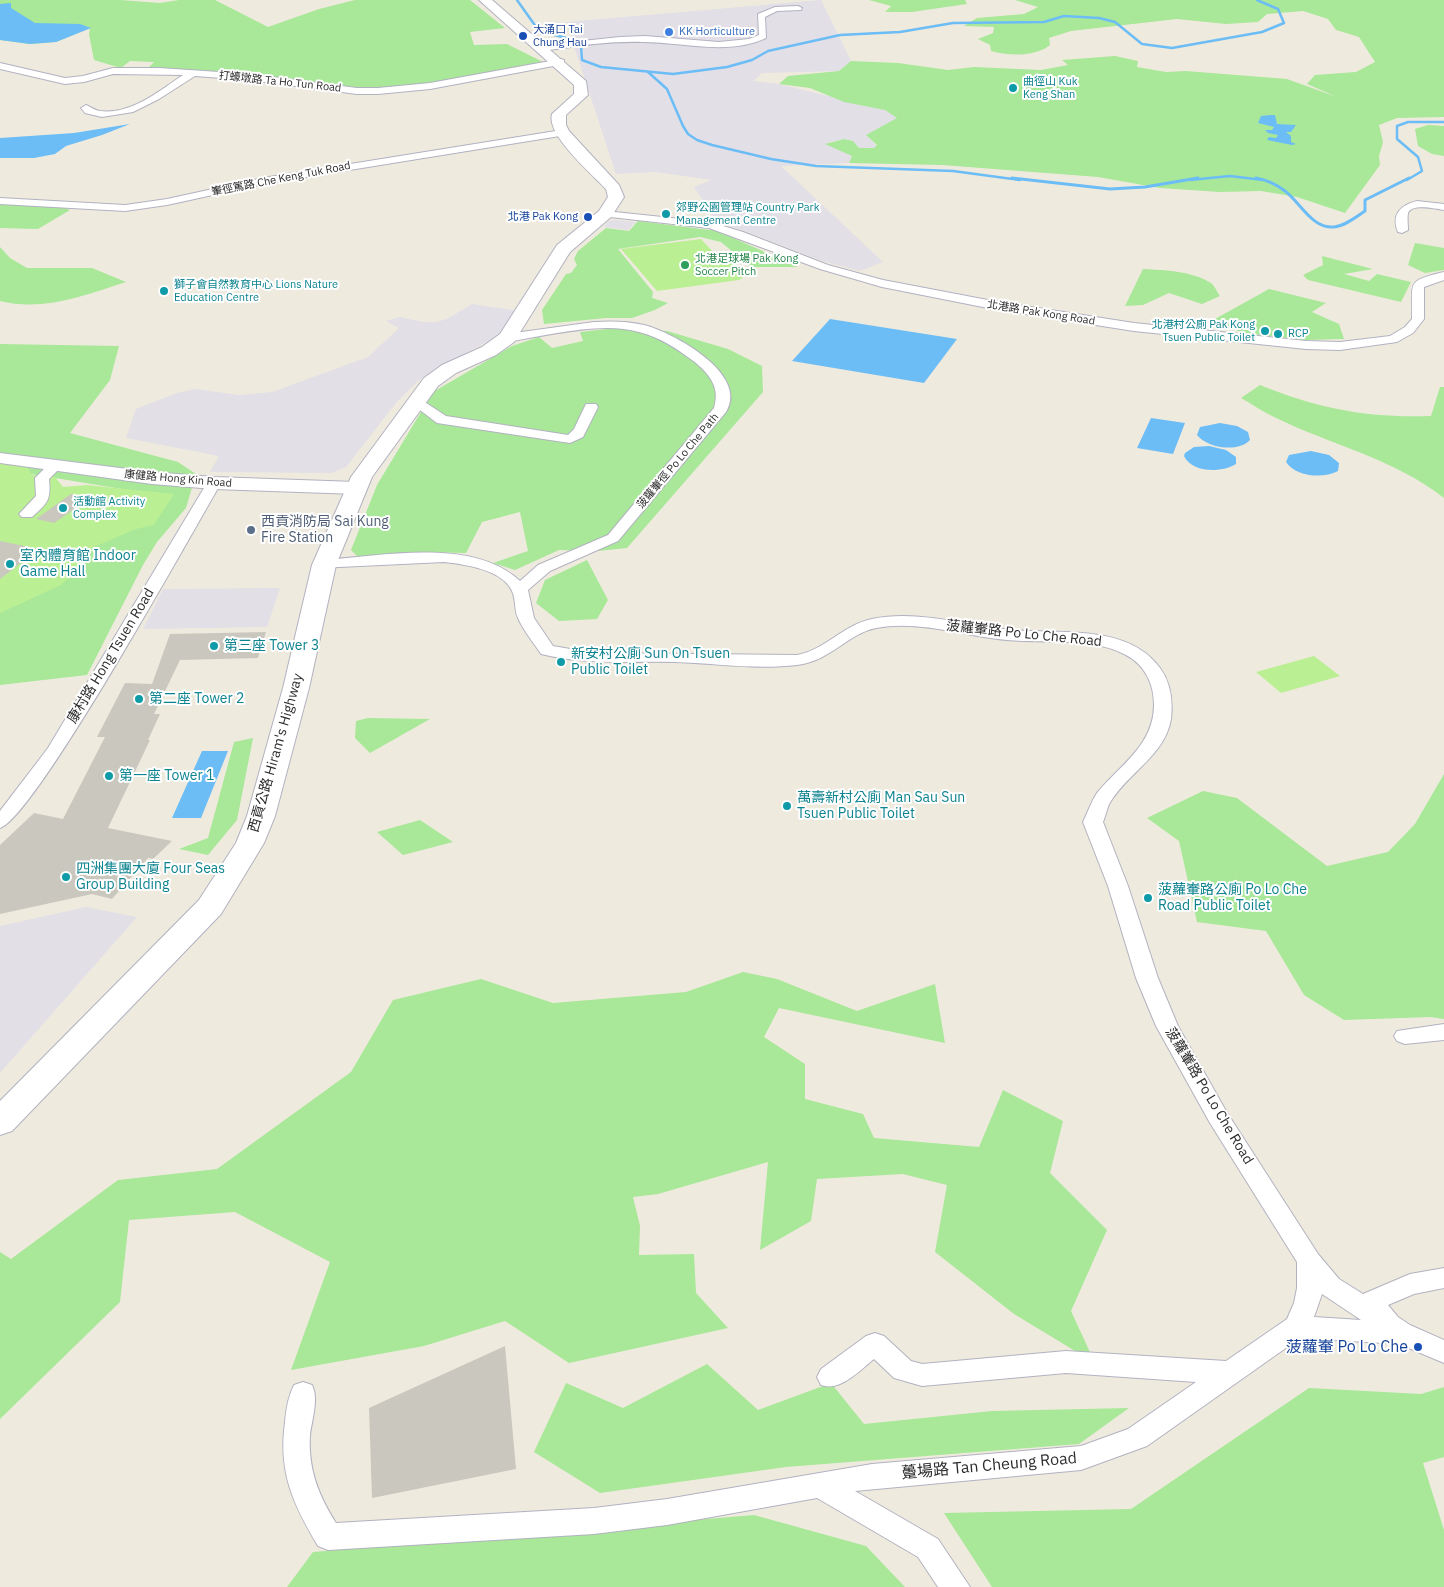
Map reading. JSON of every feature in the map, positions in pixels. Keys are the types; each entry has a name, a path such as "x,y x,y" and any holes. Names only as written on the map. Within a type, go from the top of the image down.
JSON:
{"main road":[{"path":"485,0 544,48 579,80 582,89 577,99 564,108 557,117 556,123 562,133"},
{"name":"西貢公路 Hiram's Highway","path":"0,1122 210,907 239,863 261,816 297,683 324,565 356,488 431,382 443,373 489,351 507,338 562,249 605,214 616,197 614,188 562,133"}],"street":[{"path":"544,48 641,39 717,45 745,43 763,36 761,16 776,9 798,8"},
{"name":"打蠔墩路 Ta Ho Tun Road","path":"0,66 65,81 118,71 249,77 357,91 378,91 430,86 560,62"},
{"path":"86,108 88,111 97,113 128,110 192,74"},
{"name":"輋徑篤路 Che Keng Tuk Road","path":"0,201 46,202 125,208 167,202 263,181 562,133"},
{"path":"1402,230 1403,212 1408,206 1418,204 1444,207"},
{"name":"北港路 Pak Kong Road","path":"605,214 717,227 832,269 942,296 1134,327 1306,345 1350,345 1398,337 1418,319 1416,293 1418,285 1424,281 1444,276"},
{"name":"菠蘿輋徑 Po Lo Che Path","path":"507,338 588,328 630,326 641,328 656,333 690,353 714,372 724,386 725,398 721,409 613,538 544,568 520,589"},
{"path":"417,401 442,420 570,439 576,437 591,407"},
{"name":"康健路 Hong Kin Road","path":"0,458 214,483 356,488"},
{"path":"27,514 40,502 43,496 42,478 56,465"},
{"name":"康村路 Hong Tsuen Road","path":"0,822 13,809 56,749 214,483"},
{"path":"324,565 444,557 466,559 486,565 505,575 520,589"},
{"name":"菠蘿輋路 Po Lo Che Road","path":"520,589 526,618 547,650 584,658 672,657 800,660 826,651 866,625 907,622 1010,635 1097,640 1125,648 1142,658 1154,671 1162,686 1163,709 1158,733 1147,750 1104,798 1093,822 1118,886 1147,978 1167,1026 1218,1117 1310,1261 1330,1286 1401,1333 1444,1352"},
{"path":"1405,1036 1444,1032"},
{"name":"躉場路 Tan Cheung Road","path":"819,1485 872,1476 1080,1458 1137,1438 1296,1327 1305,1312 1311,1294 1310,1261"},
{"path":"1401,1333 1376,1310 1372,1301 1410,1284 1444,1278"},
{"path":"1296,1327 1401,1333"},
{"path":"830,1377 875,1344 903,1370 922,1375 1066,1362 1230,1373"},
{"path":"303,1393 296,1431 295,1458 302,1490 328,1537 594,1521 667,1512 819,1485 928,1548 955,1587"}],"shaded area":[{"path":"821,0 851,61 839,71 762,73 753,81 779,84 885,110 898,118 866,135 877,146 874,148 859,148 853,141 844,139 826,143 852,156 849,163 781,166 883,262 860,271 822,261 742,230 717,223 694,187 711,180 656,172 616,174 566,22"},
{"path":"609,221 636,222 628,230 603,227"},
{"path":"472,304 519,311 498,336 438,368 418,381 396,403 346,467 332,473 210,472 219,456 126,438 136,409 177,393 195,389 239,395 272,392 368,357 399,328 386,321 400,317 423,322 436,322 447,319"},
{"path":"280,588 267,627 143,629 163,589"},
{"path":"86,907 137,917 0,1073 0,926"}],"green space":[{"path":"0,0 120,0 160,3 179,0 215,0 268,27 319,9 355,0 470,0 505,28 470,32 474,45 507,44 543,62 428,84 368,89 283,78 148,68 154,62 130,61 121,68 94,60 89,34 90,28 56,42 30,44 0,40"},
{"path":"869,0 965,0 967,4 912,12 885,12 891,6"},
{"path":"1015,0 1444,0 1444,117 1397,118 1379,125 1383,142 1379,156 1380,165 1345,213 1297,197 1261,191 1220,192 1160,188 1098,177 942,165 849,163 852,156 825,144 844,139 853,141 859,148 874,148 877,145 866,135 897,118 885,110 844,102 810,88 779,84 788,76 839,71 851,61 898,63 948,70 974,67 1041,70 1068,65 1062,60 1115,56 1138,61 1137,67 1166,72 1186,71 1287,79 1337,97 1307,84 1315,75 1356,72 1375,62 1359,37 1336,30 1328,19 1303,11 1267,14 1258,22 1226,24 1177,19 1071,31 1049,38 1050,45 1044,49 1022,54 1006,54 991,51 990,45 978,39 993,33 994,27 964,26 977,18 1024,14 1038,7"},
{"path":"1428,125 1444,126 1444,156 1432,154 1418,146 1415,129"},
{"path":"0,202 55,204 70,210 38,229 0,228"},
{"path":"638,221 718,231 798,267 751,267 721,242 700,237 618,249 653,292 652,298 668,303 632,318 606,318 544,324 542,310 566,274 571,273 577,265 574,259 578,251 606,228 629,231"},
{"name":"北港足球場 Pak Kong Soccer Pitch","path":"701,239 715,254 724,253 746,275 739,280 657,291 621,249"},
{"path":"1415,243 1444,248 1444,270 1425,273 1408,265"},
{"path":"0,247 10,258 27,268 92,268 126,282 80,297 48,303 16,304 0,301"},
{"path":"1322,256 1373,269 1344,274 1369,281 1377,274 1411,282 1401,302 1308,280 1303,275 1323,265"},
{"path":"1143,269 1178,272 1204,279 1215,287 1220,296 1202,304 1169,293 1143,305 1125,306"},
{"path":"1269,289 1326,303 1312,312 1339,324 1344,339 1306,340 1242,333 1215,319"},
{"path":"616,328 667,331 728,349 762,366 763,392 627,548 598,551 559,550 515,570 493,563 528,551 520,512 482,522 466,553 428,552 368,559 358,557 351,550 377,485 433,392 512,346 539,337 552,348 583,341 580,332"},
{"path":"0,344 119,346 110,380 70,433 178,462 196,474 186,508 157,542 143,565 87,675 0,685 0,596 122,489 0,469"},
{"path":"1260,385 1323,406 1364,413 1408,416 1431,416 1440,387 1444,387 1444,498 1404,472 1296,427 1270,415 1241,398"},
{"path":"0,461 26,465 32,475 55,477 63,487 87,485 174,494 154,525 136,529 94,547 80,567 61,585 0,613"},
{"path":"587,560 608,600 597,619 559,621 536,603 545,580"},
{"path":"1314,656 1340,676 1281,693 1256,672"},
{"path":"368,718 430,719 370,753 355,738 356,721"},
{"path":"253,738 237,820 208,855 179,849 208,838 234,742"},
{"path":"1444,774 1444,1019 1431,1017 1344,1020 1304,995 1266,931 1197,922 1179,841 1147,818 1203,791 1237,798 1327,866 1388,852 1415,824"},
{"path":"420,820 453,842 403,855 377,832"},
{"path":"743,972 777,979 857,1011 935,984 945,1043 779,1008 764,1037 805,1064 805,1099 863,1114 874,1138 979,1147 1003,1090 1063,1121 1050,1173 1107,1230 1071,1311 1095,1363 1014,1314 935,1252 947,1185 903,1174 817,1179 811,1221 760,1250 768,1162 658,1194 633,1197 640,1226 639,1255 694,1254 696,1293 728,1328 569,1363 505,1321 424,1346 291,1370 330,1262 235,1212 129,1220 120,1302 0,1419 0,1252 11,1259 118,1180 217,1169 351,1072 393,1000 481,979 553,1003 686,992"},
{"path":"707,1364 758,1410 831,1383 864,1424 992,1411 1129,1408 1079,1444 786,1467 600,1493 534,1452 566,1383 623,1408"},
{"path":"1444,1387 1444,1457 1423,1463 1444,1530 1444,1587 992,1587 944,1513 1131,1509 1309,1388 1421,1394"},
{"path":"754,1515 866,1546 905,1587 287,1587 313,1552"}],"water":[{"path":"11,3 11,8 35,23 80,24 91,28 56,42 30,44 0,40 0,4"},
{"path":"1275,115 1277,124 1296,125 1291,132 1286,132 1291,136 1291,142 1296,144 1292,145 1267,140 1269,137 1276,138 1278,135 1268,133 1265,130 1272,130 1274,127 1258,123 1261,116"},
{"path":"130,124 66,146 55,154 34,158 0,158 0,138 74,133"},
{"path":"830,319 957,339 924,383 792,361"},
{"path":"1151,418 1185,423 1173,454 1137,448"},
{"path":"1220,423 1237,426 1248,432 1250,440 1238,447 1231,448 1215,446 1197,435 1200,427"},
{"path":"1209,446 1226,450 1236,457 1236,464 1223,469 1208,470 1194,466 1184,456 1185,453 1194,447"},
{"path":"1311,451 1329,455 1339,463 1338,471 1318,476 1303,474 1290,467 1286,462 1289,455"},
{"path":"202,751 228,751 201,818 172,818"}],"building":[{"name":"活動館 Activity Complex","path":"71,494 90,498 54,523 36,519"},
{"name":"室內體育館 Indoor Game Hall","path":"0,541 39,549 0,579"},
{"path":"266,632 258,658 180,660 154,714 160,714 148,740 150,740 108,828 172,841 153,859 148,858 112,899 92,894 0,914 0,845 34,813 63,819 105,737 97,737 125,683 152,684 170,634"},
{"path":"505,1346 516,1469 372,1498 369,1408"}],"waterway":[{"path":"517,0 539,31 574,40 581,46 582,60 601,67 673,74 727,67 752,60 768,51 840,35 900,32 953,23 1044,22 1064,16 1099,18 1115,22 1142,44 1172,48 1262,32 1284,23 1278,9 1257,0"},
{"path":"648,72 667,89 688,134 697,140 712,145 771,159 816,166 953,171 1020,180"},
{"path":"1407,180 1422,171 1418,157 1397,139 1397,126 1408,122 1444,122"},
{"path":"1190,180 1230,176 1263,180"},
{"path":"1012,178 1110,189 1145,187 1198,178"},
{"path":"1256,178 1282,189 1319,224 1334,227 1346,223 1365,211 1365,200 1409,178"}],"place":[{"name":"KK Horticulture","path":"669,32"},
{"name":"大涌口 Tai Chung Hau","path":"523,36"},
{"name":"曲徑山 Kuk Keng Shan","path":"1013,88"},
{"name":"郊野公園管理站 Country Park Management Centre","path":"666,214"},
{"name":"北港 Pak Kong","path":"588,217"},
{"name":"北港足球場 Pak Kong Soccer Pitch","path":"685,265"},
{"name":"獅子會自然教育中心 Lions Nature Education Centre","path":"164,291"},
{"name":"北港村公廁 Pak Kong Tsuen Public Toilet","path":"1265,331"},
{"name":"RCP","path":"1278,334"},
{"name":"活動館 Activity Complex","path":"63,508"},
{"name":"西貢消防局 Sai Kung Fire Station","path":"251,530"},
{"name":"室內體育館 Indoor Game Hall","path":"10,564"},
{"name":"第三座 Tower 3","path":"214,646"},
{"name":"新安村公廁 Sun On Tsuen Public Toilet","path":"561,662"},
{"name":"第二座 Tower 2","path":"139,699"},
{"name":"第一座 Tower 1","path":"109,776"},
{"name":"萬壽新村公廁 Man Sau Sun Tsuen Public Toilet","path":"787,806"},
{"name":"四洲集團大廈 Four Seas Group Building","path":"66,877"},
{"name":"菠蘿輋路公廁 Po Lo Che Road Public Toilet","path":"1148,898"},
{"name":"菠蘿輋 Po Lo Che","path":"1418,1347"}]}
